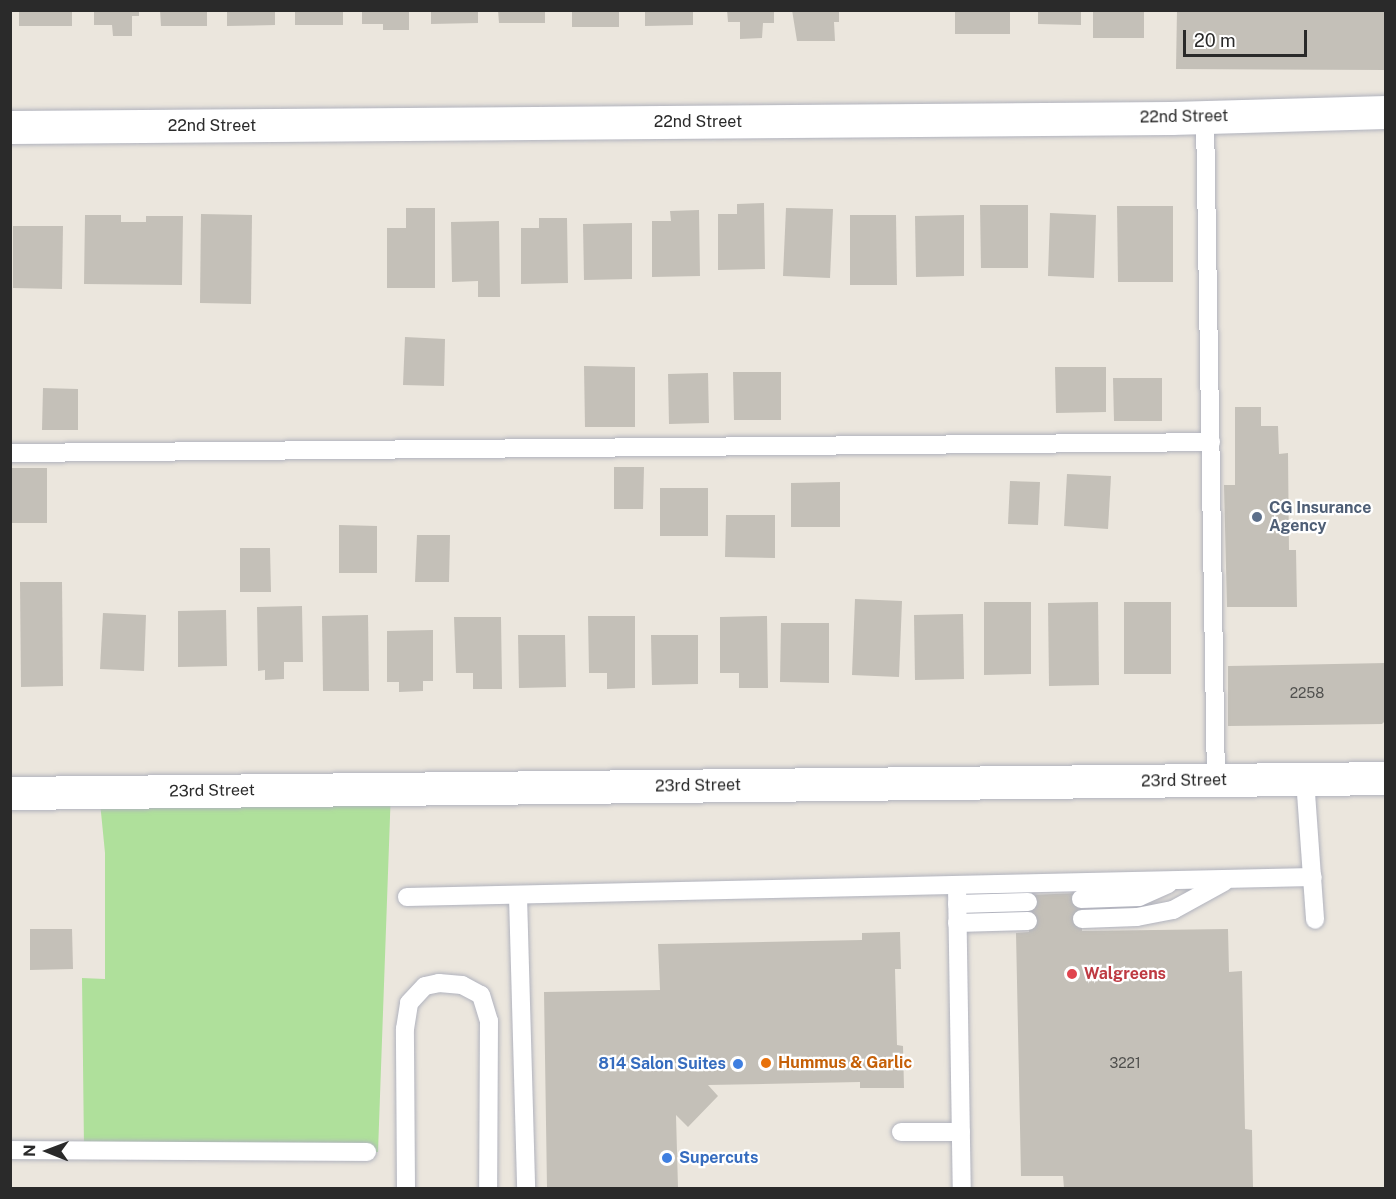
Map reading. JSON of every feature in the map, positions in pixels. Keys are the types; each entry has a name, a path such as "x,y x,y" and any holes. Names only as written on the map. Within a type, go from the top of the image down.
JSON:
{"street":[{"name":"22nd Street","path":"10,127 1205,117 1386,112"},
{"name":"23rd Street","path":"10,793 1386,778"}],"lane":[{"path":"1205,117 1216,780"},
{"path":"10,453 1211,442"},
{"path":"1305,779 1315,920"},
{"path":"407,897 1313,877"},
{"path":"1082,919 1137,917 1173,910 1228,879"},
{"path":"1081,899 1138,897 1175,880"},
{"path":"957,886 962,1188"},
{"path":"518,896 526,1188"},
{"path":"957,904 1028,902"},
{"path":"957,923 1028,921"},
{"path":"406,1188 405,1029 409,1003 424,986 439,983 462,985 481,995 489,1021 488,1188"},
{"path":"901,1132 961,1132"},
{"path":"10,1150 367,1152"}],"green space":[{"path":"391,789 378,1152 84,1148 82,978 105,979 105,853 99,792"}],"building":[{"path":"19,10 72,10 72,26 19,26"},
{"path":"94,10 139,10 139,16 132,16 132,36 113,36 112,25 94,25"},
{"path":"160,10 207,10 207,26 161,26"},
{"path":"227,10 275,10 275,25 227,26"},
{"path":"295,10 343,10 343,25 295,25"},
{"path":"362,10 409,10 409,30 383,30 383,24 362,24"},
{"path":"431,10 478,10 478,23 431,24"},
{"path":"498,10 545,10 545,23 499,23"},
{"path":"572,10 619,10 619,27 572,27"},
{"path":"645,10 693,10 693,25 645,26"},
{"path":"727,10 774,10 774,23 763,23 762,38 740,39 740,22 728,22"},
{"path":"792,10 839,10 839,22 834,22 835,41 797,41"},
{"path":"955,10 1010,10 1010,34 955,34"},
{"path":"1038,10 1081,10 1081,25 1038,24"},
{"path":"1093,10 1144,10 1144,38 1093,38"},
{"path":"1177,10 1386,10 1386,70 1176,69"},
{"path":"764,203 765,269 718,270 718,214 737,214 737,204"},
{"path":"980,205 1028,205 1028,268 981,268"},
{"path":"1117,206 1173,206 1173,282 1118,282"},
{"path":"406,208 435,208 435,288 387,288 387,228 406,228"},
{"path":"786,208 833,209 830,278 783,276"},
{"path":"699,210 700,276 652,277 652,221 671,221 670,211"},
{"path":"1050,213 1096,215 1094,278 1048,276"},
{"path":"201,214 252,215 251,304 200,303"},
{"path":"85,215 121,215 121,222 146,222 146,216 183,216 182,285 84,284"},
{"path":"850,215 896,215 897,285 850,285"},
{"path":"964,215 964,276 916,277 915,216"},
{"path":"539,218 567,218 568,283 521,284 521,228 539,228"},
{"path":"499,221 500,297 478,297 478,281 452,282 451,222"},
{"path":"632,223 632,279 584,280 583,224"},
{"path":"13,226 63,226 62,289 13,288"},
{"path":"405,337 445,339 444,386 403,385"},
{"path":"584,366 635,367 635,427 585,427"},
{"path":"1055,367 1106,367 1106,412 1056,413"},
{"path":"733,372 781,372 781,420 734,420"},
{"path":"708,373 709,423 669,424 668,374"},
{"path":"1113,378 1162,378 1162,421 1114,421"},
{"path":"43,388 78,389 78,430 42,430"},
{"name":"CG Insurance Agency","path":"1235,407 1261,407 1261,426 1278,426 1279,454 1288,453 1289,550 1296,550 1297,607 1227,607 1224,485 1235,485"},
{"path":"614,467 644,467 643,509 614,509"},
{"path":"10,468 47,468 47,523 10,523"},
{"path":"1067,474 1111,476 1108,529 1064,526"},
{"path":"1010,481 1040,482 1038,525 1008,524"},
{"path":"840,482 840,527 791,527 791,483"},
{"path":"660,488 708,488 708,536 660,536"},
{"path":"726,515 775,515 775,558 725,557"},
{"path":"339,525 377,526 377,573 339,573"},
{"path":"417,535 450,535 449,582 415,582"},
{"path":"240,548 270,548 271,592 240,592"},
{"path":"20,582 62,582 63,686 21,687"},
{"path":"855,599 902,601 899,677 852,675"},
{"path":"984,602 1031,602 1031,674 984,675"},
{"path":"1098,602 1099,685 1049,686 1048,603"},
{"path":"1124,602 1171,602 1171,674 1124,674"},
{"path":"302,606 303,662 284,662 284,679 265,680 265,670 258,671 257,607"},
{"path":"226,610 227,666 178,667 178,611"},
{"path":"103,613 146,615 144,671 100,669"},
{"path":"963,614 964,679 915,680 914,615"},
{"path":"368,615 369,691 323,691 322,616"},
{"path":"588,616 635,616 635,688 607,689 607,673 589,673"},
{"path":"767,616 768,688 739,688 739,673 720,673 720,617"},
{"path":"454,617 501,617 502,689 473,689 473,673 456,673"},
{"path":"781,623 829,623 829,683 780,682"},
{"path":"433,630 433,681 423,681 423,691 399,692 399,682 387,682 387,631"},
{"path":"518,635 565,635 566,687 519,688"},
{"path":"651,635 698,635 698,684 652,685"},
{"path":"1386,663 1386,720 1382,724 1228,726 1228,666"},
{"name":"Walgreens","path":"1081,893 1082,931 1228,929 1229,972 1242,971 1245,1129 1252,1130 1253,1188 1064,1188 1063,1176 1021,1176 1016,933 1029,932 1028,895"},
{"path":"30,929 72,929 73,969 30,970"},
{"path":"900,932 901,969 895,969 897,1045 903,1046 904,1088 860,1088 860,1082 708,1085 718,1096 688,1127 676,1115 678,1188 547,1188 544,992 660,990 658,944 862,940 862,933"}],"place":[{"name":"CG Insurance Agency","path":"1257,517"},
{"name":"Walgreens","path":"1072,974"},
{"name":"Hummus & Garlic","path":"766,1063"},
{"name":"814 Salon Suites","path":"738,1064"},
{"name":"Supercuts","path":"667,1158"}]}
